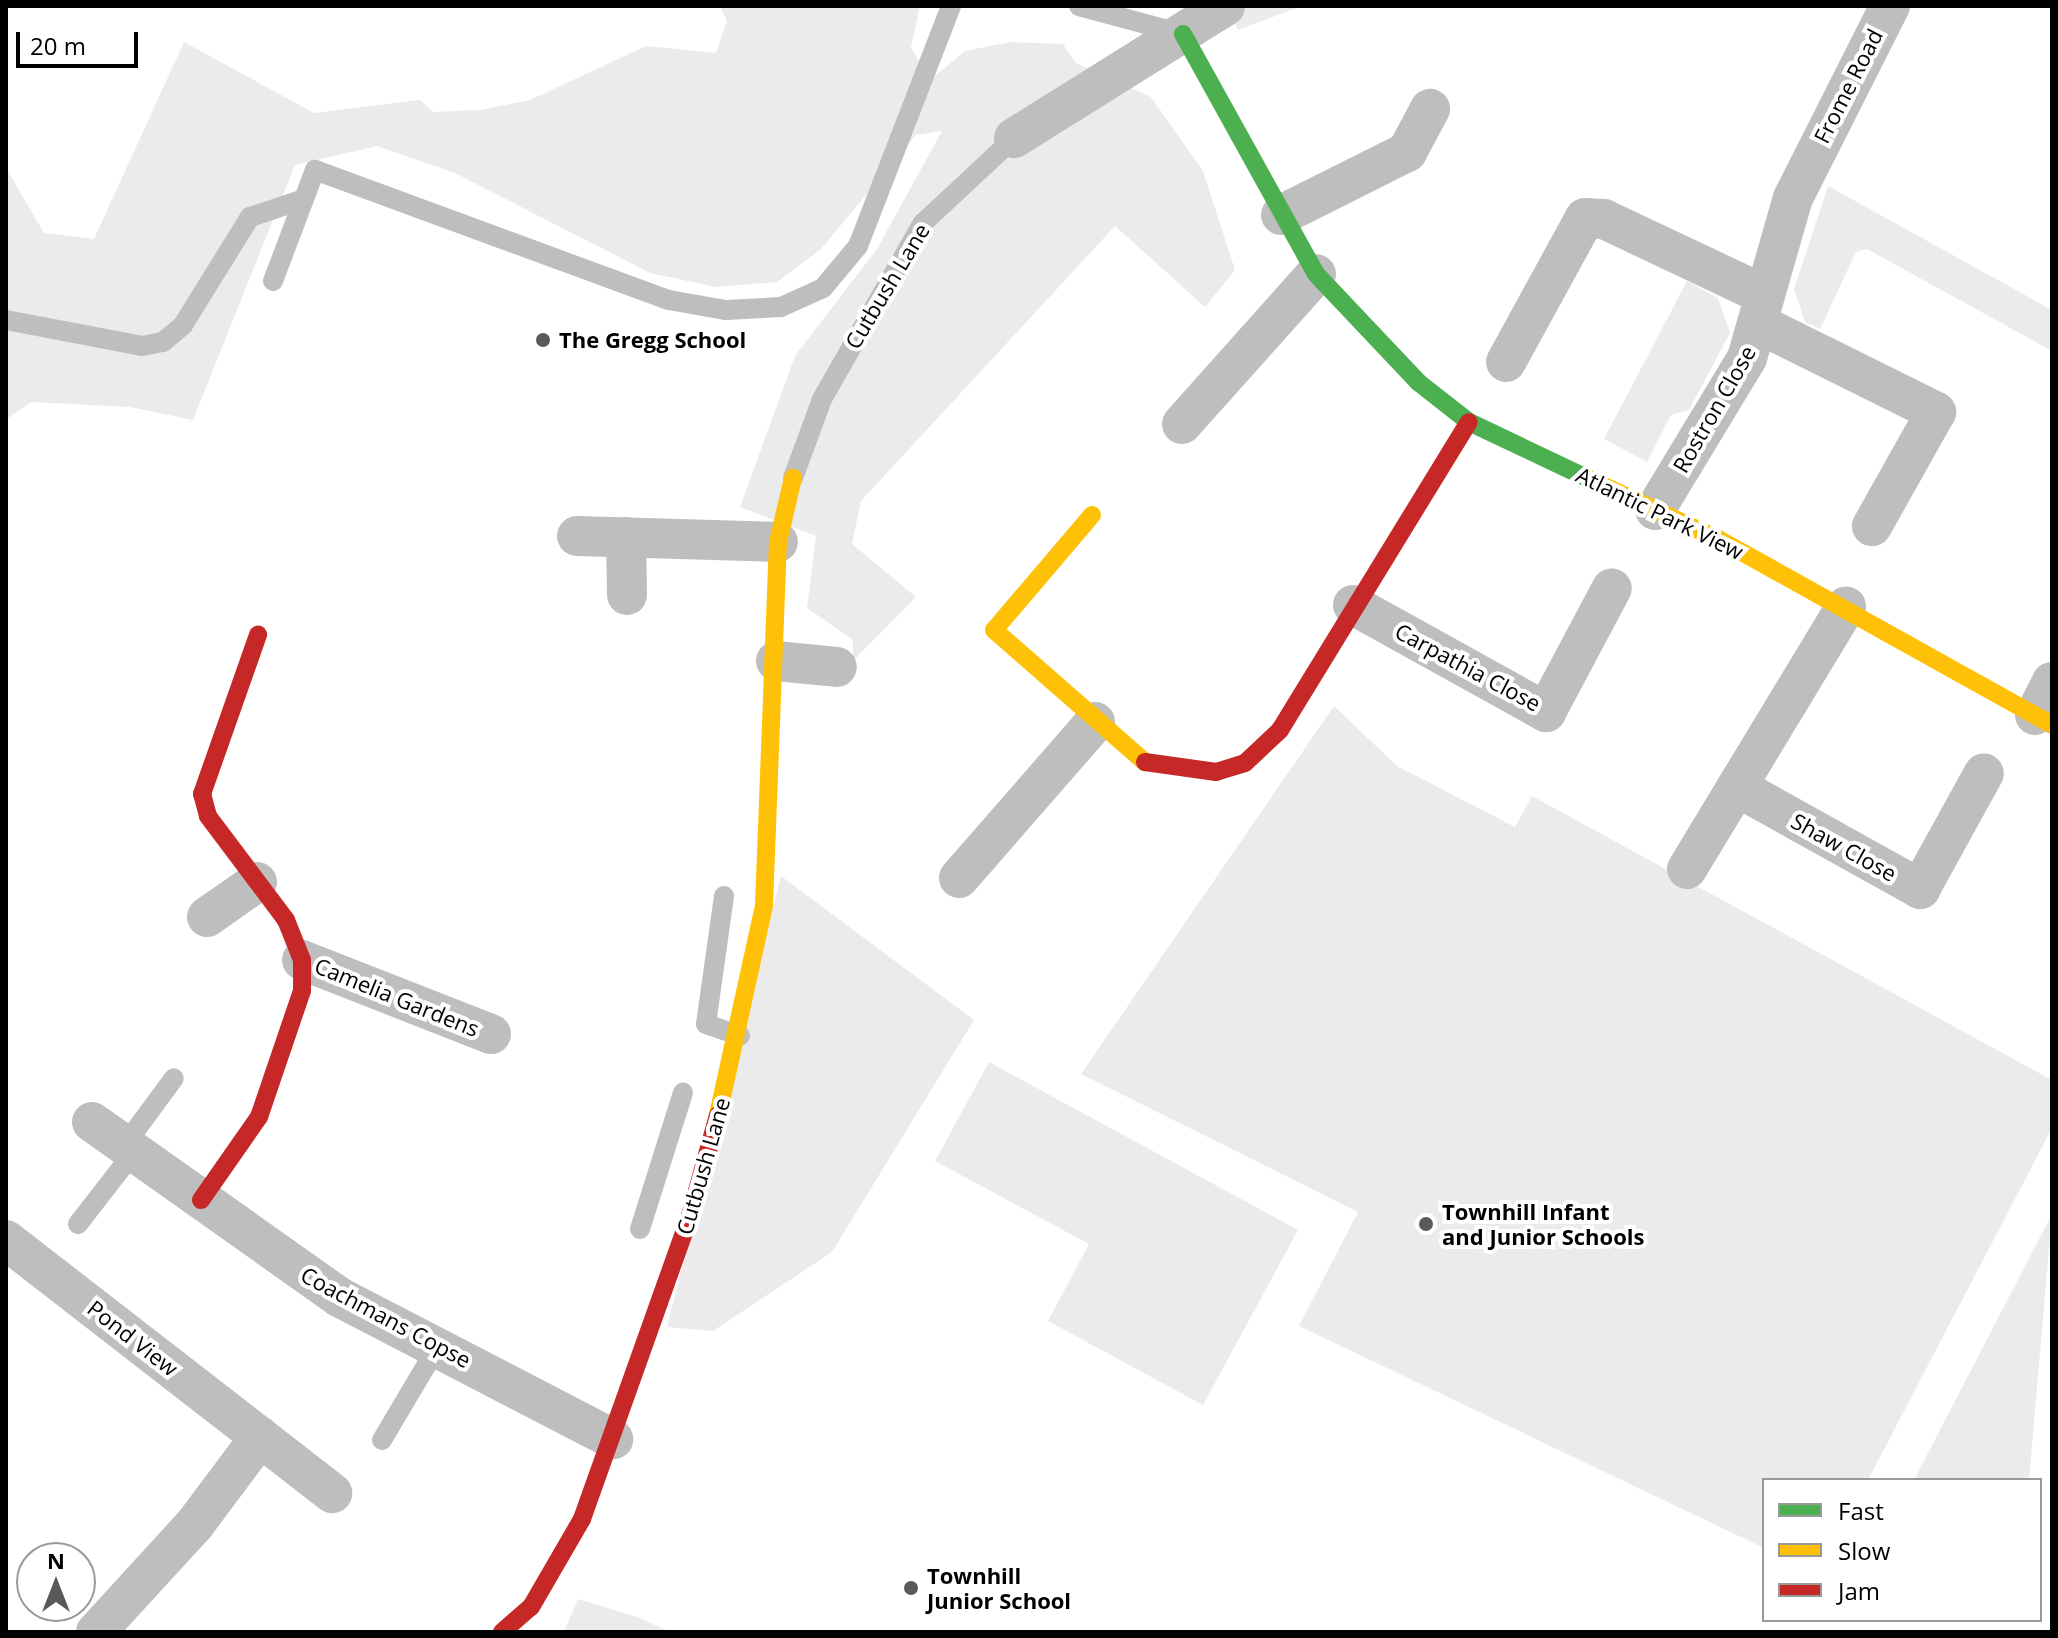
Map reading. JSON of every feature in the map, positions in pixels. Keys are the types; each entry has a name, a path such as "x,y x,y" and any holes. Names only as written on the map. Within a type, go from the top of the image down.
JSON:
{"street":[{"name":"Cutbush Lane","path":"1014,138 1097,80 1183,34 1225,6"},
{"name":"Frome Road","path":"1806,167 1886,7"},
{"name":"Atlantic Park View","path":"1183,34 1316,274 1418,382 1469,422 1655,510 2046,707"},
{"path":"1281,215 1407,152 1430,109"},
{"name":"Rostron Close","path":"1655,510 1762,309 1806,167"},
{"path":"1506,362 1585,218 1604,219 1936,412 1872,526"},
{"path":"1182,424 1316,274"},
{"path":"1092,515 994,630 1139,760 1176,772 1245,763 1280,730 1353,605 1469,422"},
{"name":"Cutbush Lane","path":"502,1632 538,1594 582,1519 613,1439 707,1155 740,1036 764,905 776,661 778,542 793,478"},
{"path":"577,536 778,542"},
{"path":"626,537 627,595"},
{"name":"Carpathia Close","path":"1353,605 1546,712 1612,588"},
{"path":"1687,869 1846,606"},
{"name":"Camelia Gardens","path":"258,635 202,794 208,816 257,882 302,960 491,1034"},
{"path":"776,661 837,667"},
{"path":"959,878 1095,722"},
{"name":"Shaw Close","path":"1737,787 1920,889 1984,773"},
{"path":"207,917 257,882"},
{"name":"Camelia Gardens","path":"201,1200 259,1117 284,1061 302,960"},
{"name":"Coachmans Copse","path":"92,1122 339,1297 439,1344 613,1439"},
{"name":"Pond View","path":"6,1240 332,1493"},
{"path":"96,1632 195,1524 260,1437"}],"lane":[{"path":"273,281 315,170 669,300 726,310 781,307 823,288 858,246 951,6"},
{"path":"1079,6 1183,34"},
{"name":"Cutbush Lane","path":"793,478 822,399 923,223 1014,138"},
{"path":"6,320 142,346 163,342 183,325 250,217 304,199"},
{"path":"724,896 706,1024 740,1036"},
{"path":"78,1224 174,1078"},
{"path":"640,1229 683,1093"},
{"path":"667,1144 707,1155"},
{"path":"382,1440 439,1344"}],"shaded area":[{"path":"720,6 920,6 911,47 929,81 965,51 1011,42 1063,44 1076,63 1151,97 1203,171 1235,270 1205,307 1115,226 861,501 852,544 916,597 853,661 853,640 807,608 816,536 740,507 795,356 877,249 942,131 916,135 821,249 777,282 716,287 650,273 455,173 377,146 295,165 193,420 130,407 32,402 6,419 6,168 44,233 94,239 184,42 314,113 420,100 433,112 480,110 530,100 646,46 716,53 727,21"},
{"path":"1243,6 1302,6 1238,30 1230,14"},
{"path":"1828,186 2052,310 2052,351 1867,249 1856,252 1820,329 1805,322 1794,289"},
{"path":"1687,281 1718,298 1730,333 1689,410 1671,415 1647,462 1604,439"},
{"path":"1334,706 1397,766 1515,827 1532,796 2052,1080 2052,1128 1869,1478 1762,1478 1762,1547 1299,1326 1358,1212 1081,1074"},
{"path":"781,876 974,1020 832,1252 713,1331 667,1327"},
{"path":"989,1062 1298,1230 1203,1405 1048,1321 1089,1244 935,1161"},
{"path":"2052,1214 2029,1478 1915,1478"},
{"path":"578,1599 637,1617 671,1632 564,1632"}],"traffic: fast":[{"path":"1183,34 1316,274 1418,382 1469,422 1589,479"}],"traffic: slow":[{"path":"718,1115 764,905 778,542 793,478"},
{"path":"1589,479 1720,540 2052,725"},
{"path":"1092,515 994,630 1145,762"}],"traffic: jam":[{"path":"1145,762 1216,772 1245,763 1280,730 1469,422"},
{"path":"201,1200 259,1117 302,991 302,960 286,920 208,816 202,794 258,635"},
{"path":"502,1632 531,1607 582,1519 690,1216 718,1115"}],"place":[{"name":"The Gregg School","path":"543,340"},
{"name":"Townhill Infant and Junior Schools","path":"1426,1224"},
{"name":"Townhill Junior School","path":"911,1588"}]}
